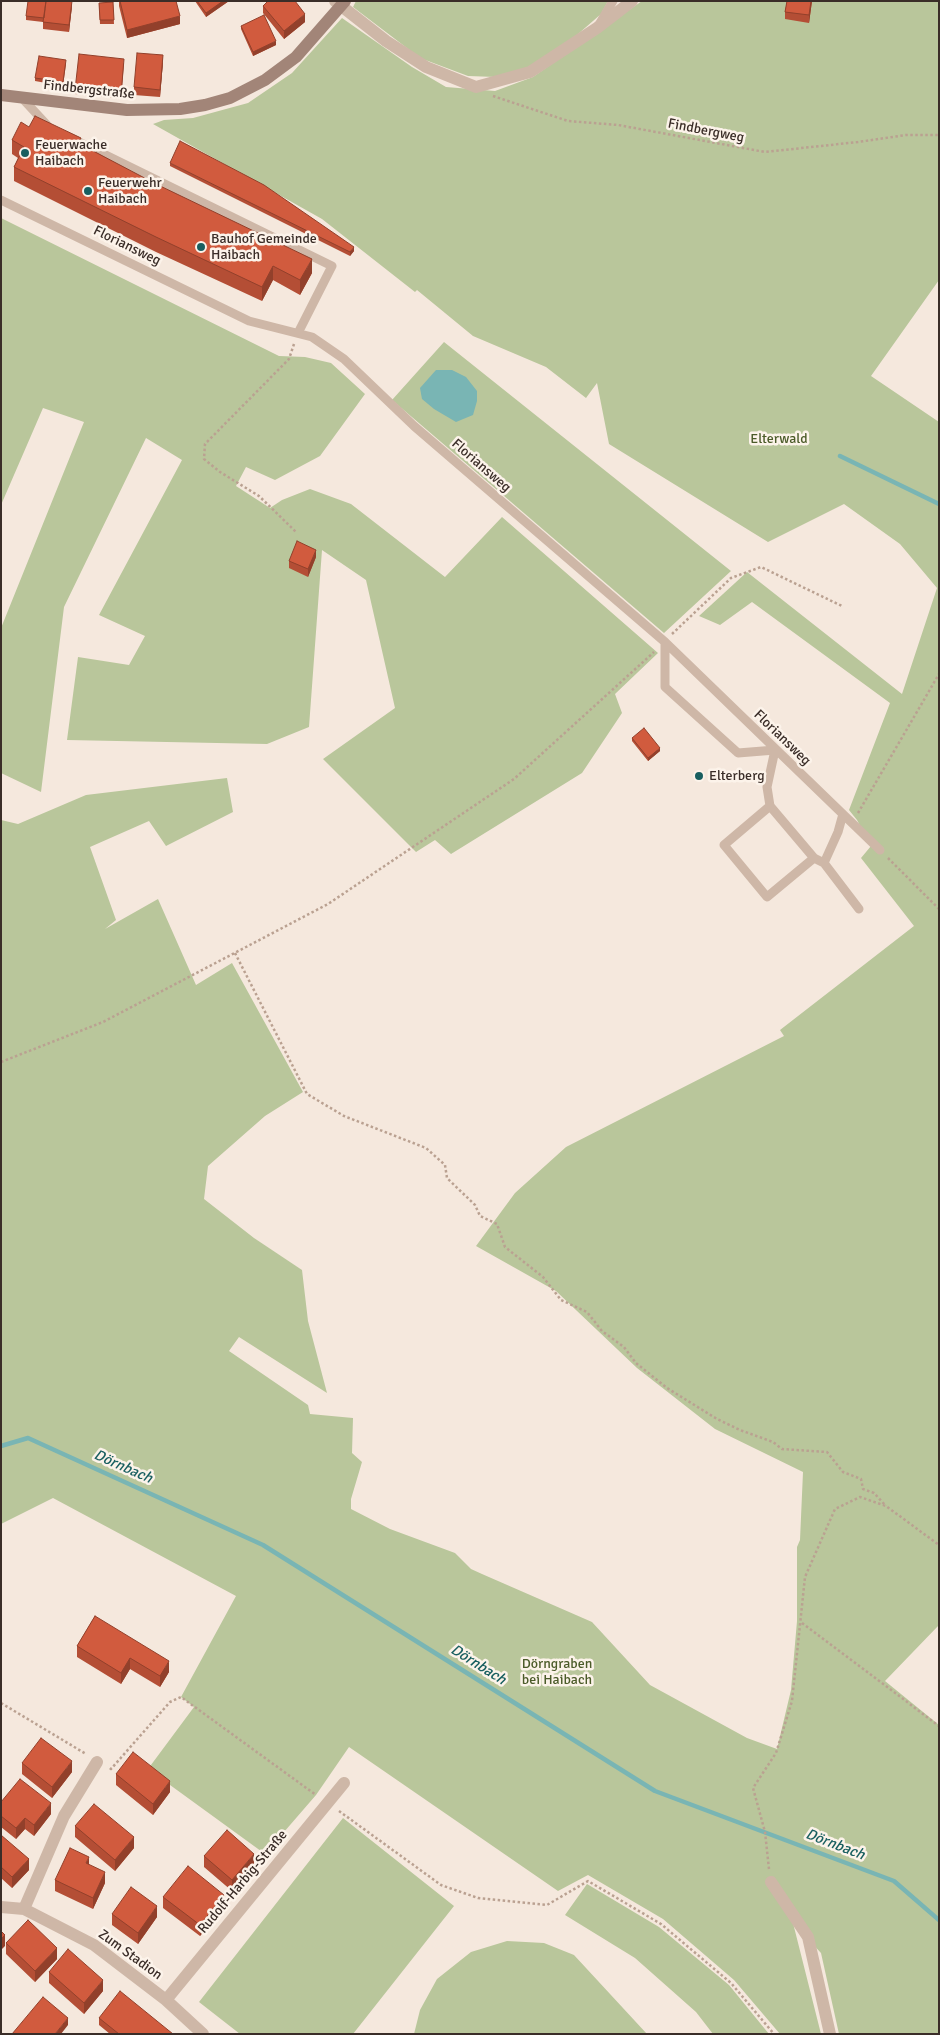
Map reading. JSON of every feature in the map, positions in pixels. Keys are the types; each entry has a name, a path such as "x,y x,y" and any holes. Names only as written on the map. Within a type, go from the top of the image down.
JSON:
{"street":[{"path":"340,3 386,41 426,67 476,87 530,72 597,28 632,1"},
{"name":"Findbergstraße","path":"1,96 127,110 180,109 230,98 265,80 296,57 340,3"},
{"path":"24,1909 64,1816 97,1762"},
{"name":"Rudolf-Harbig-Straße","path":"166,2000 274,1866 329,1804 344,1783"},
{"path":"771,1882 808,1937 830,2034"},
{"name":"Zum Stadion","path":"1,1908 24,1909 94,1945 166,2000 203,2034"}],"lane":[{"path":"597,28 613,1"},
{"path":"21,97 44,123 61,133 332,266 298,333"},
{"name":"Floriansweg","path":"1,200 250,321 312,337 344,359 414,426 665,642 880,850"},
{"path":"665,642 665,687 738,753 775,750 767,787 770,806 814,858 824,863 859,910"},
{"path":"770,806 724,846 767,898 814,858"},
{"path":"824,863 838,832 843,814"}],"path":[{"name":"Findbergweg","path":"476,87 496,98 568,121 618,125 765,152 858,142 906,134 939,136"},
{"path":"296,532 259,496 220,472 204,459 205,444 289,359 298,333"},
{"path":"1,1062 103,1022 328,904 514,779 665,642 731,578 761,567 842,606"},
{"path":"852,823 939,674"},
{"path":"880,850 939,909"},
{"path":"234,953 307,1094 344,1116 426,1148 445,1165 447,1178 475,1206 480,1216 497,1224 505,1247 543,1276 561,1300 587,1312 602,1331 624,1347 636,1363 667,1388 718,1419 772,1442 782,1449 827,1452 843,1472 861,1479 863,1489 874,1493 886,1506 939,1545"},
{"path":"771,1882 765,1832 753,1788 776,1753 792,1701 802,1623 805,1577 835,1509 860,1497 886,1506"},
{"path":"802,1623 939,1726"},
{"path":"1,1703 97,1762 112,1768 170,1702 181,1697 441,1886 478,1898 547,1905 588,1881 661,1924 731,1983 774,2034"}],"green space":[{"path":"356,1 608,1 601,14 562,48 535,66 496,77 468,76 420,58 353,7"},
{"path":"642,1 939,1 939,280 871,376 939,422 939,1625 885,1681 939,1725 939,2034 839,2034 821,1953 793,1923 821,2034 780,2034 734,1980 663,1919 588,1875 558,1891 349,1747 316,1795 265,1854 148,1769 194,1707 181,1697 236,1596 53,1498 1,1524 1,820 18,824 86,795 227,778 233,812 166,846 149,821 90,847 116,920 105,929 158,899 196,985 232,963 303,1092 265,1116 208,1166 204,1199 254,1238 302,1270 308,1321 327,1393 239,1337 229,1351 308,1405 310,1414 353,1418 352,1453 362,1462 351,1499 351,1509 390,1529 455,1553 471,1569 592,1622 650,1685 747,1738 777,1749 791,1690 797,1621 797,1547 800,1540 803,1472 715,1429 637,1368 556,1291 476,1246 515,1193 566,1147 784,1036 780,1030 914,926 861,858 871,846 857,820 849,810 890,703 752,602 720,625 699,616 747,572 902,694 937,588 900,544 844,504 768,542 609,444 597,383 586,398 546,367 473,336 417,290 415,292 322,219 153,124 164,120 193,118 248,103 292,73 342,18 412,67 446,87 495,91 533,77"},
{"path":"1,218 279,356 305,357 331,363 365,394 320,456 275,480 246,467 236,486 270,508 282,500 310,489 351,504 445,577 502,517 658,653 615,694 622,713 582,773 451,854 435,840 416,852 323,759 395,708 366,580 322,550 309,727 267,744 67,740 78,657 129,665 145,636 99,615 182,460 146,438 64,607 41,792 1,773 1,628 84,422 43,408 1,505"},
{"path":"444,342 731,571 664,633 392,400"},
{"path":"343,1818 454,1906 353,2034 240,2034 199,2002"},
{"path":"587,1884 659,1927 729,1985 769,2034 713,2034 696,2012 635,1958 565,1915"},
{"path":"507,1941 544,1943 574,1955 647,2034 414,2034 420,2010 437,1979 471,1952"}],"water":[{"path":"436,370 452,370 466,377 477,391 477,401 473,415 456,422 434,409 422,399 420,388"}],"building":[{"path":"28,1 46,1 44,18 26,16"},
{"path":"46,1 72,1 69,25 43,22"},
{"path":"120,1 176,1 180,16 127,30"},
{"path":"197,1 223,1 206,13"},
{"path":"268,1 295,1 305,14 284,31 263,6"},
{"path":"787,1 811,1 809,15 785,12"},
{"path":"113,2 114,20 100,20 99,3"},
{"path":"264,15 276,41 253,52 241,26"},
{"path":"137,53 163,55 160,90 134,87"},
{"path":"79,54 124,59 121,95 75,90"},
{"path":"39,56 66,60 63,82 35,78"},
{"path":"35,116 81,138 78,143 156,184 312,259 300,280 273,266 262,287 14,167 24,147 12,140 21,122 29,127"},
{"path":"180,141 264,185 354,247 350,252 170,163"},
{"path":"297,541 316,550 308,569 289,561"},
{"path":"644,728 660,748 648,758 632,738"},
{"path":"95,1616 169,1661 160,1676 130,1658 121,1673 77,1646"},
{"path":"41,1738 72,1761 52,1787 22,1763"},
{"path":"133,1752 170,1781 153,1804 116,1774"},
{"path":"20,1779 51,1803 34,1825 25,1818 16,1828 1,1816 1,1802"},
{"path":"94,1804 134,1837 115,1860 75,1826"},
{"path":"227,1830 254,1854 232,1880 204,1856"},
{"path":"1,1835 29,1859 12,1877 1,1867"},
{"path":"70,1848 89,1857 86,1863 105,1872 93,1898 55,1880"},
{"path":"188,1866 224,1895 200,1925 163,1897"},
{"path":"131,1887 157,1906 138,1933 112,1914"},
{"path":"28,1920 57,1948 35,1971 6,1943"},
{"path":"1,1931 5,1935 1,1939"},
{"path":"68,1949 103,1980 84,2003 49,1972"},
{"path":"120,1991 173,2034 119,2034 99,2018"},
{"path":"43,1997 68,2018 55,2034 12,2034"}],"waterway":[{"path":"840,456 939,504"},
{"name":"Dörnbach","path":"1,1446 28,1438 263,1545 655,1791 894,1881 939,1920"}],"place":[{"name":"Feuerwache Haibach","path":"25,153"},
{"name":"Feuerwehr Haibach","path":"88,191"},
{"name":"Bauhof Gemeinde Haibach","path":"201,247"},
{"name":"Elterberg","path":"699,776"}],"park label":[{"name":"Elterwald","path":"779,439"},
{"name":"Dörngraben bei Haibach","path":"557,1672"}]}
